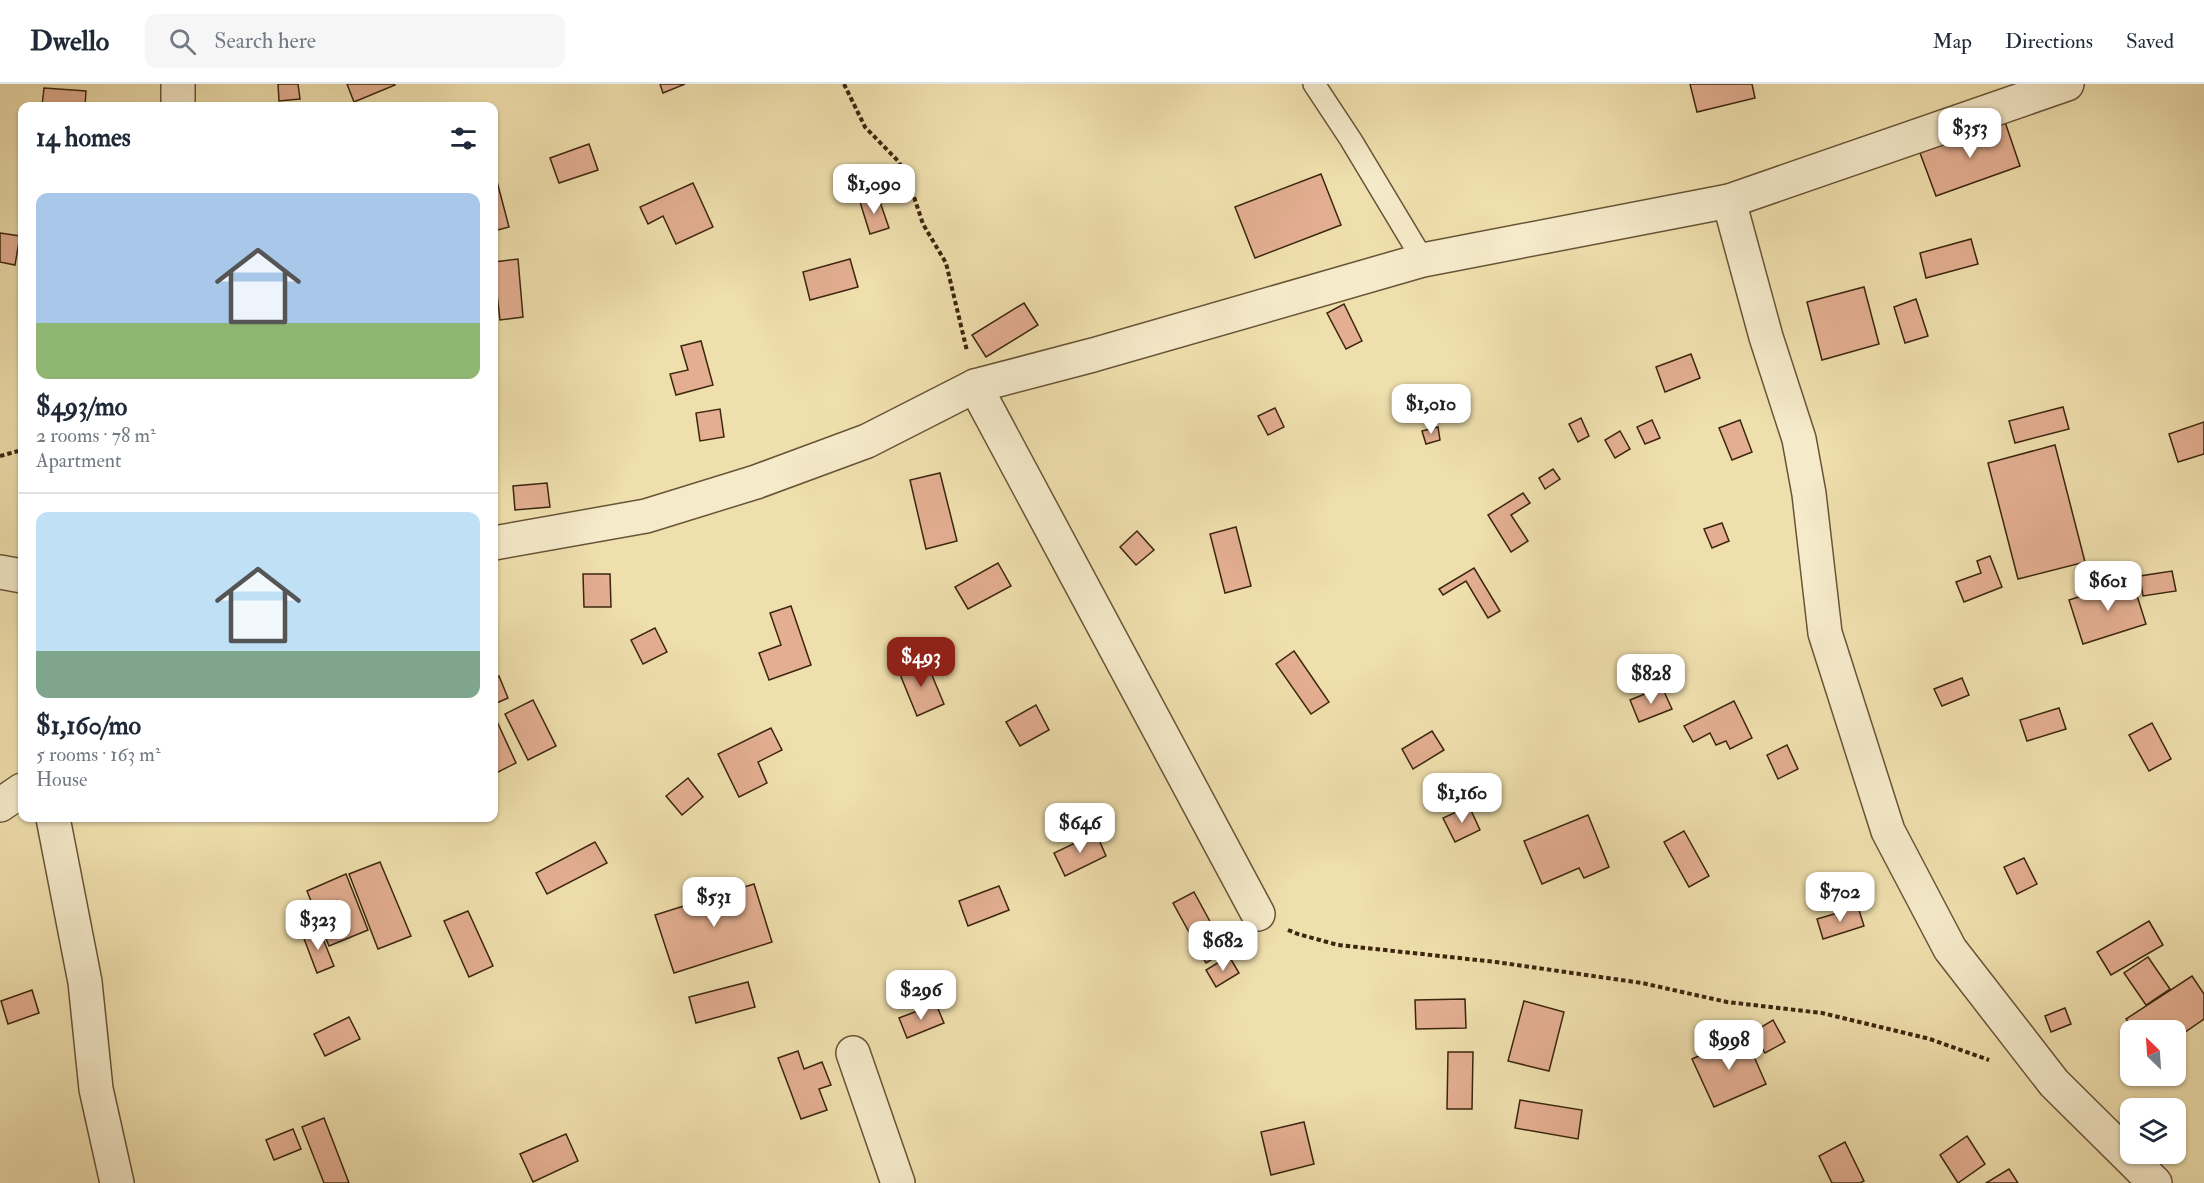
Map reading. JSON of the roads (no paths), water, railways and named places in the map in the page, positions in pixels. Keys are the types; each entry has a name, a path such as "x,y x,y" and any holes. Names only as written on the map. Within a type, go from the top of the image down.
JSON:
{"street":[{"path":"178,84 178,102"},
{"path":"498,542 646,516 756,482 867,441 975,386 1093,355 1424,260 1729,201 2067,84"},
{"path":"1729,201 1769,347 1799,439 1809,494 1825,633 1888,831 1950,949 2054,1083 2155,1183"},
{"path":"975,386 1258,914"},
{"path":"0,572 18,575"},
{"path":"0,805 18,793"},
{"path":"54,822 85,982 96,1089 117,1183"},
{"path":"853,1053 898,1183"}],"lane":[{"path":"1314,84 1424,260"}]}
